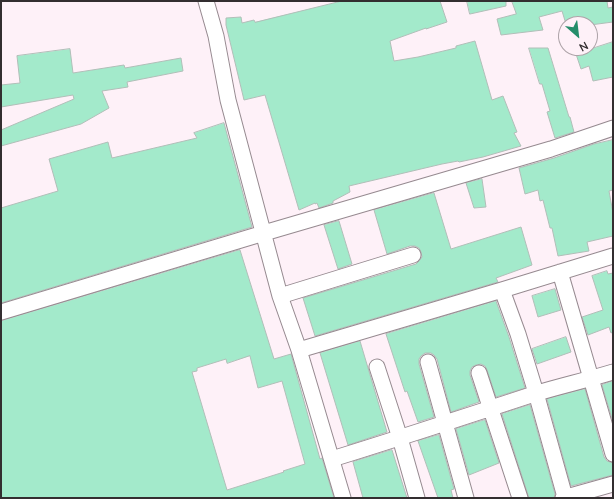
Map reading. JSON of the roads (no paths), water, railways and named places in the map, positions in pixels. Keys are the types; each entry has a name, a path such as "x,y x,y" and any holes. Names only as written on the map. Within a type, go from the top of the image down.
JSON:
{"street":[{"path":"206,1 216,36 228,100 280,296 299,350 343,498"},
{"path":"1,312 551,149 613,128"},
{"path":"280,296 413,255"},
{"path":"299,350 613,256"},
{"path":"560,272 613,454"},
{"path":"502,290 518,334 536,393 564,498 613,484"},
{"path":"428,362 466,498"},
{"path":"377,367 400,438 417,498"},
{"path":"332,459 536,393 592,379 613,372"},
{"path":"479,373 520,498"}]}
